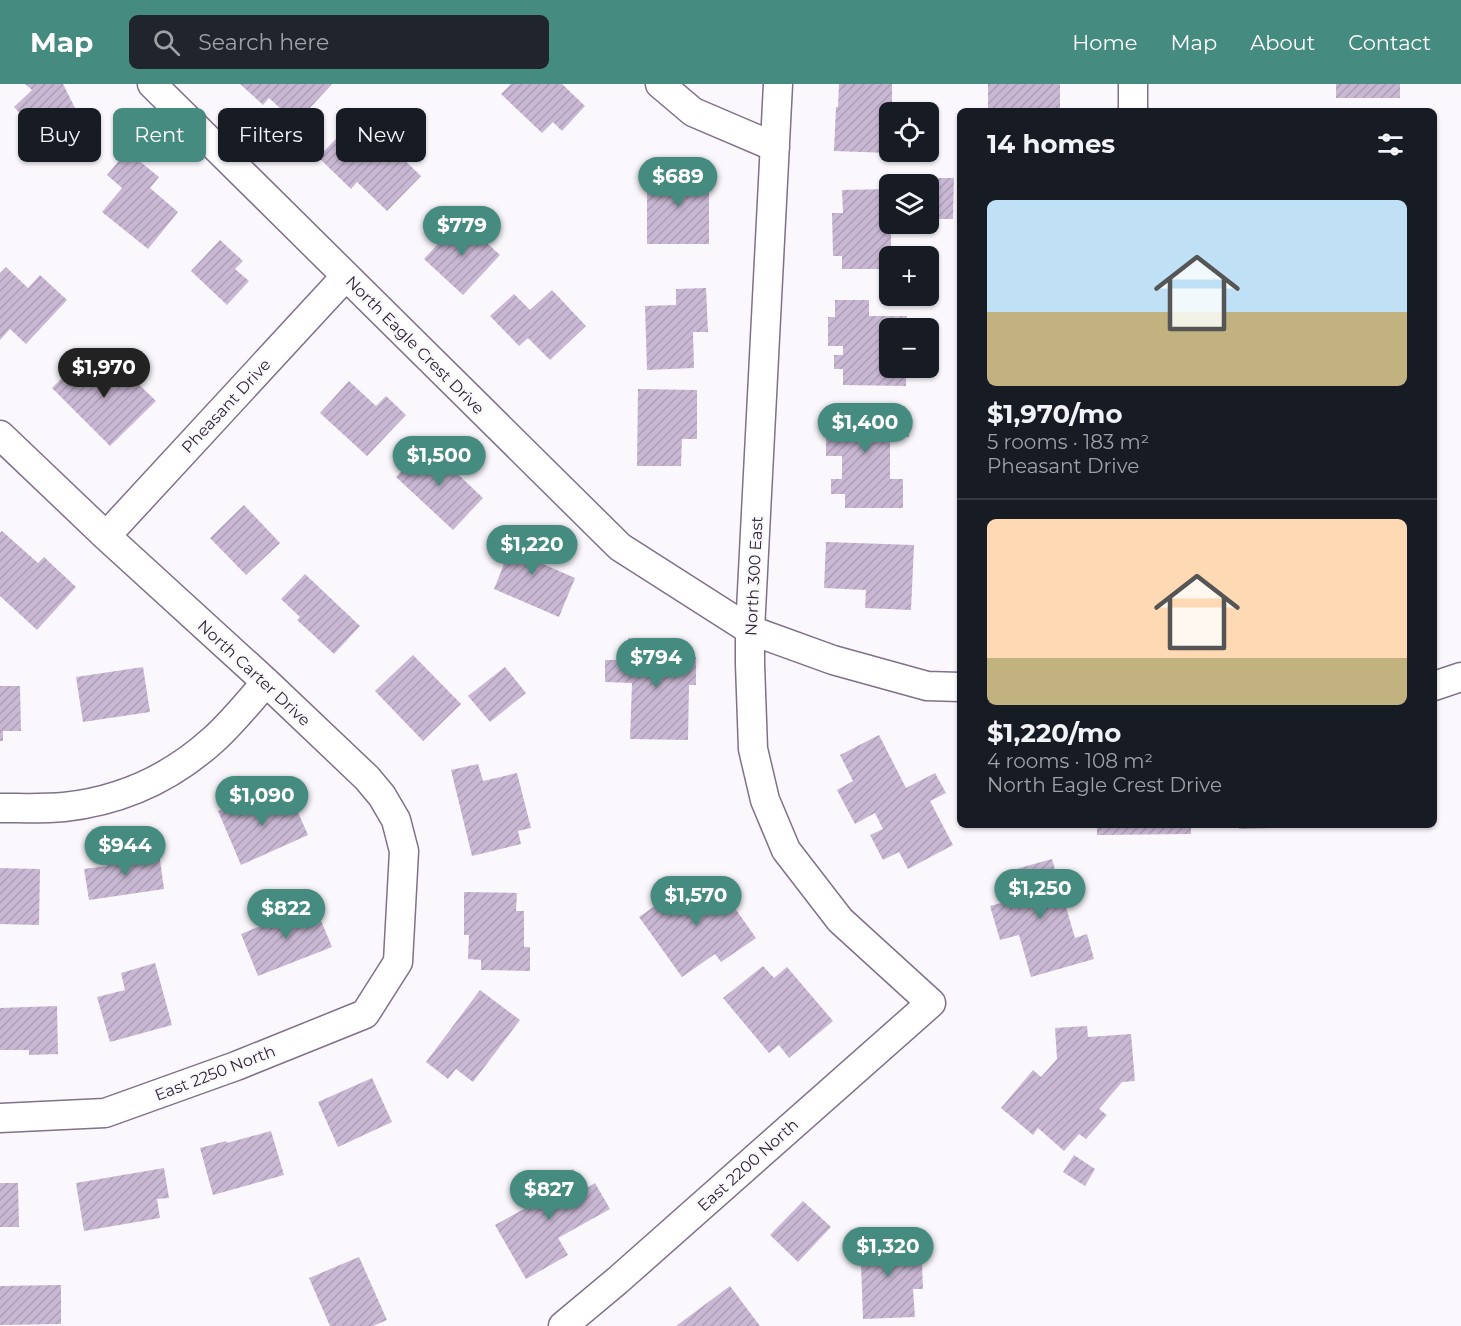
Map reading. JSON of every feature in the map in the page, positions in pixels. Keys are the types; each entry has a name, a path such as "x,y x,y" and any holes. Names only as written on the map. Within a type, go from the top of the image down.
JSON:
{"street":[{"name":"North Eagle Crest Drive","path":"152,84 620,547 750,630 874,672 927,686 957,687"},
{"path":"660,84 693,112 775,147"},
{"name":"North 300 East","path":"778,84 750,630 753,749 765,800 786,850 840,920 931,1003"},
{"path":"1133,84 1133,108"},
{"name":"Pheasant Drive","path":"106,536 346,276"},
{"name":"North Carter Drive","path":"0,435 106,536 266,682 367,778 382,796 396,820 404,851 398,962"},
{"path":"1437,685 1461,677"},
{"path":"0,808 63,807 91,803 123,794 158,780 188,761 214,739 266,682"},
{"name":"East 2250 North","path":"0,1118 105,1113 236,1066 365,1014 398,962"},
{"name":"East 2200 North","path":"563,1326 931,1003"}],"building":[{"path":"25,84 63,84 75,108 18,108 18,111 14,107 32,90"},
{"path":"240,84 332,84 310,108 280,108 269,98 263,105"},
{"path":"511,84 562,84 585,106 562,131 553,122 542,133 501,94"},
{"path":"839,84 892,84 892,102 879,102 879,153 834,151 836,107 838,107"},
{"path":"988,84 1060,84 1060,108 988,108"},
{"path":"1336,84 1400,84 1400,98 1336,98"},
{"path":"336,139 336,162 406,162 421,176 387,211 357,182 351,189 323,162 324,151"},
{"path":"118,162 141,162 159,177 150,188 178,212 148,249 102,212 122,188 107,175"},
{"path":"647,172 709,172 709,244 647,244"},
{"path":"939,178 954,178 953,219 939,219"},
{"path":"879,189 879,234 891,234 891,246 879,246 879,269 842,269 842,256 833,256 832,213 843,213 842,190"},
{"path":"461,219 500,255 463,295 424,259"},
{"path":"220,240 243,261 235,269 249,281 227,305 191,271"},
{"path":"6,267 28,288 40,275 67,300 26,344 10,329 0,340 0,273"},
{"path":"706,288 708,332 693,332 694,368 647,370 645,306 676,305 676,289"},
{"path":"552,290 586,326 550,360 528,338 519,346 490,316 514,294 530,310"},
{"path":"835,300 869,300 869,316 907,316 907,318 879,318 879,378 906,378 906,386 843,385 843,369 834,369 834,355 843,355 843,346 828,346 828,317 835,317"},
{"path":"83,357 107,381 121,367 156,401 110,446 52,388"},
{"path":"349,381 376,406 386,396 406,415 367,456 320,413"},
{"path":"638,389 697,390 697,439 682,439 681,466 637,466"},
{"path":"826,406 892,406 892,415 909,415 909,437 890,437 890,479 903,479 903,508 845,508 845,494 831,494 831,479 842,479 842,456 826,456"},
{"path":"426,444 483,498 453,530 396,477"},
{"path":"244,505 280,543 246,575 210,538"},
{"path":"2,531 38,563 44,557 76,587 37,630 0,596 0,533"},
{"path":"509,531 549,549 543,564 575,578 559,617 494,589 504,564 496,561"},
{"path":"826,542 914,545 911,610 865,608 866,590 824,588"},
{"path":"305,574 360,626 334,654 297,620 300,617 281,599"},
{"path":"628,638 667,640 666,656 696,657 696,685 689,685 688,740 630,739 632,683 605,682 605,660 628,660"},
{"path":"413,655 461,704 423,741 375,691"},
{"path":"143,667 150,712 83,722 76,677"},
{"path":"505,667 526,693 490,722 468,696"},
{"path":"0,686 20,686 21,731 3,731 3,741 0,741"},
{"path":"879,735 906,788 935,773 946,793 930,801 953,845 908,869 899,852 883,860 870,835 883,829 875,813 855,824 837,790 853,781 840,755"},
{"path":"478,764 483,781 517,773 531,828 518,831 521,844 472,856 451,770"},
{"path":"289,792 308,835 241,865 218,811 244,800 248,809"},
{"path":"1097,828 1191,828 1191,834 1097,835"},
{"path":"159,852 164,889 89,900 84,869 107,866 106,860"},
{"path":"1052,859 1075,938 1087,934 1094,959 1031,977 1019,935 1000,940 990,906 1013,900 1005,872"},
{"path":"0,868 40,869 39,925 0,924"},
{"path":"698,876 718,904 727,897 756,938 721,962 715,954 682,977 639,917"},
{"path":"464,892 517,893 516,911 524,911 524,947 530,947 530,971 481,970 481,960 468,959 469,935 464,935"},
{"path":"314,904 332,947 258,976 241,934"},
{"path":"155,963 172,1025 110,1042 97,997 125,990 121,973"},
{"path":"763,966 774,978 787,967 833,1021 789,1058 779,1045 769,1053 723,998"},
{"path":"480,990 520,1020 473,1082 456,1069 448,1079 426,1062"},
{"path":"57,1006 58,1054 29,1055 29,1050 0,1050 0,1008"},
{"path":"1087,1026 1088,1037 1131,1034 1135,1081 1122,1082 1099,1109 1107,1115 1086,1139 1079,1134 1064,1151 1038,1128 1033,1135 1001,1108 1033,1070 1041,1077 1057,1059 1055,1028"},
{"path":"372,1078 392,1122 338,1147 318,1102"},
{"path":"271,1131 284,1175 213,1195 200,1148"},
{"path":"1074,1155 1095,1169 1085,1186 1063,1172"},
{"path":"164,1168 169,1198 157,1199 160,1218 84,1231 76,1183"},
{"path":"573,1169 584,1190 595,1183 610,1209 558,1238 568,1255 526,1279 495,1225 524,1209 520,1202 534,1195 529,1186 550,1174 554,1180"},
{"path":"0,1183 18,1183 19,1227 0,1227"},
{"path":"803,1201 831,1227 798,1262 770,1235"},
{"path":"908,1235 910,1265 922,1264 923,1289 913,1289 915,1317 863,1319 860,1237"},
{"path":"359,1257 387,1320 373,1326 330,1326 309,1278"},
{"path":"61,1285 61,1324 0,1325 0,1286"},
{"path":"730,1286 760,1326 676,1326"}]}
